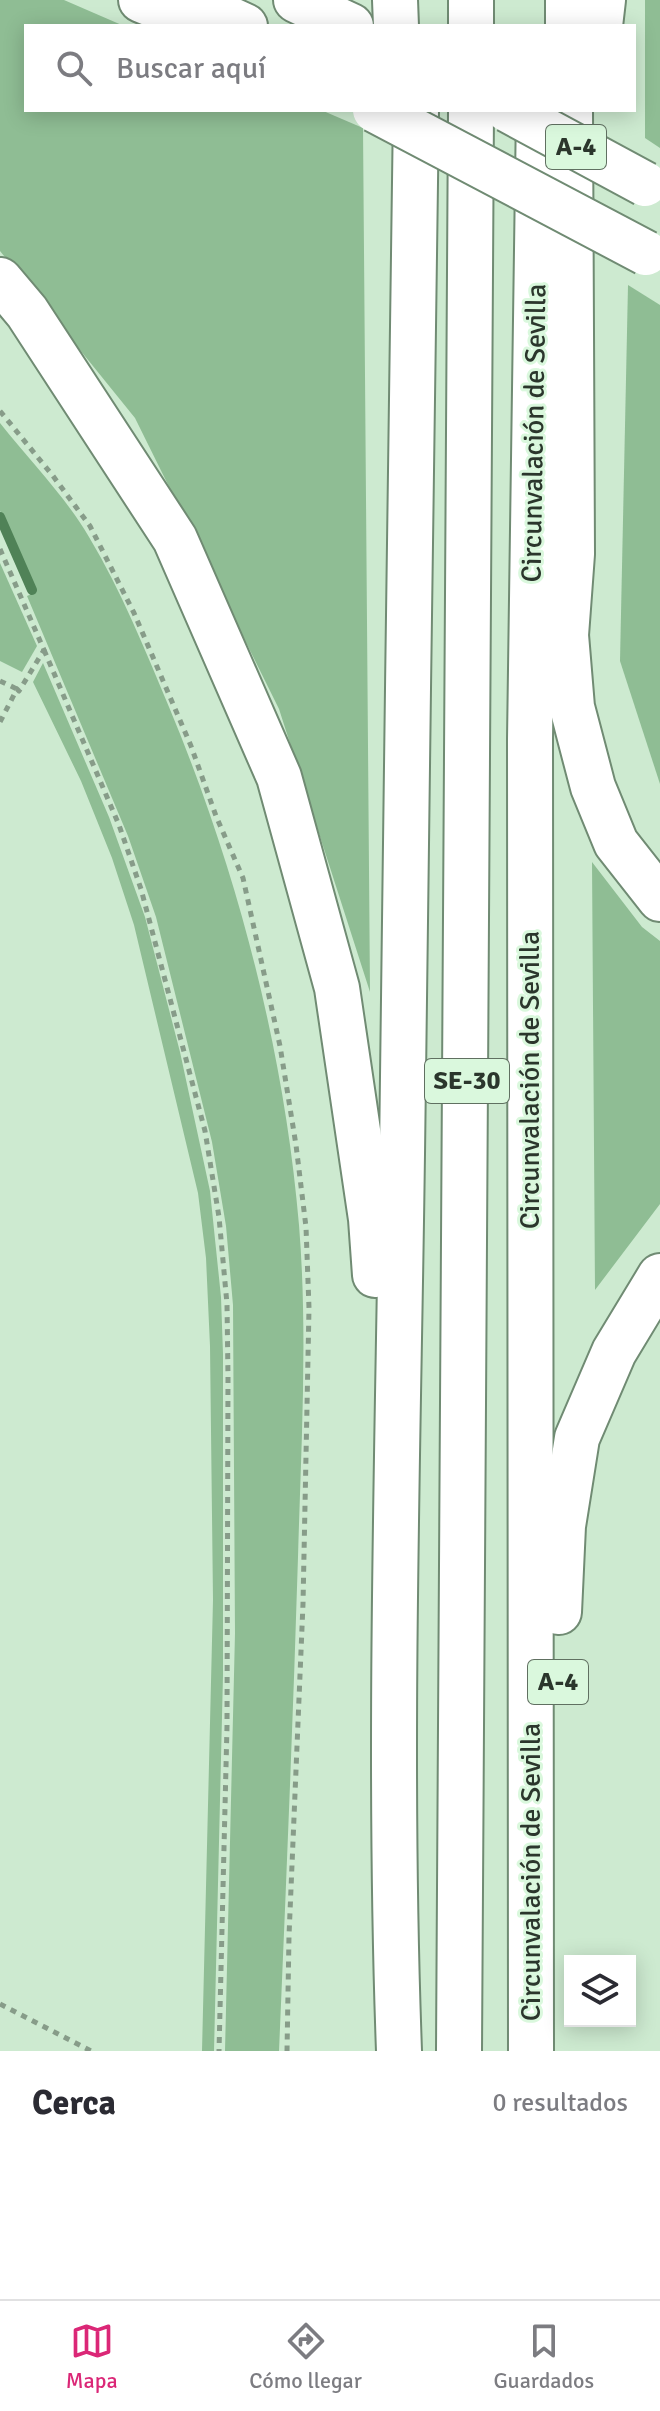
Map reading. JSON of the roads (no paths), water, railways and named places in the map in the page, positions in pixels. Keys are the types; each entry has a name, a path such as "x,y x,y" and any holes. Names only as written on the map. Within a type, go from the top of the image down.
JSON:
{"highway":[{"path":"141,0 199,24"},
{"path":"188,0 241,24"},
{"path":"296,0 347,24"},
{"path":"395,0 396,24"},
{"path":"418,0 418,24"},
{"path":"471,0 471,24"},
{"path":"540,0 540,24"},
{"path":"568,0 568,24"},
{"path":"600,24 603,0"},
{"path":"380,112 653,227"},
{"path":"396,112 395,236 407,567"},
{"path":"399,2051 394,1923 396,1564 407,567 418,112"},
{"path":"422,112 653,227"},
{"name":"SE-30","path":"459,2051 471,112"},
{"name":"A-4","path":"510,112 653,227"},
{"name":"Circunvalación de Sevilla","path":"531,2051 530,739 539,112"},
{"path":"570,112 572,554 566,635 572,707 593,787 616,843 660,899"},
{"path":"572,279 591,112"},
{"path":"0,280 27,312 175,539 279,777 337,988 371,1219 396,1564"},
{"path":"572,554 594,710 610,779 633,837 660,873"},
{"name":"A-4","path":"532,1925 556,1813 563,1526 577,1438 614,1352 660,1276"}],"waterway":[{"path":"0,517 32,590"}]}
